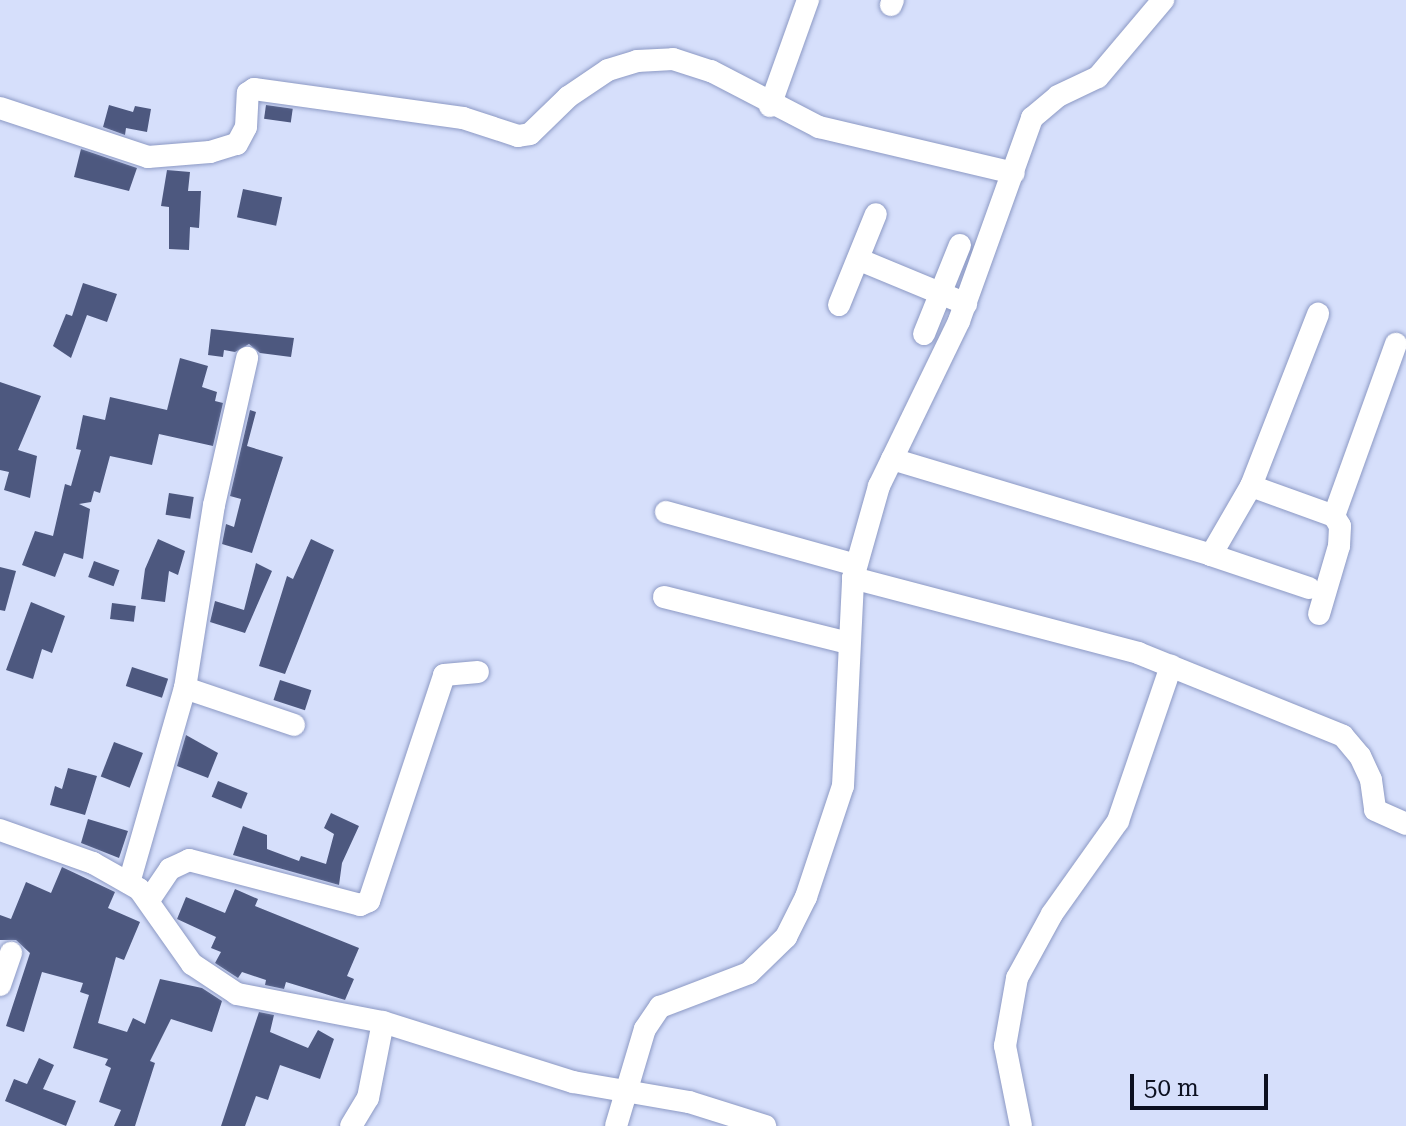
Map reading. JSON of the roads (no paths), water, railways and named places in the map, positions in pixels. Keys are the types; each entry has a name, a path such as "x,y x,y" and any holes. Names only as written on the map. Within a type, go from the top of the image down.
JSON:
{"street":[{"path":"770,106 808,0"},
{"path":"616,1126 645,1029 660,1007 749,973 786,937 799,911 843,786 848,643 855,571 892,459 966,304 1032,118 1058,96 1098,77 1163,0"},
{"path":"0,108 148,157 210,152 237,144 246,127 248,93 254,89 463,118 518,136 530,134 568,97 608,70 658,58 711,71 770,106 831,131 1014,173"},
{"path":"839,305 860,260 876,214"},
{"path":"924,334 960,245"},
{"path":"860,260 966,304"},
{"path":"1211,555 1251,486 1318,314"},
{"path":"1334,516 1396,344"},
{"path":"129,883 185,688 214,505 247,358"},
{"path":"892,459 1211,555 1309,588"},
{"path":"1251,486 1334,516 1340,526 1339,546 1319,614"},
{"path":"666,512 855,571 1125,649 1343,736 1371,780 1375,810 1406,824"},
{"path":"664,597 848,643"},
{"path":"1021,1126 1005,1046 1017,978 1052,914 1118,821 1171,666"},
{"path":"149,900 170,869 189,860 360,905 369,901 444,675 478,672"},
{"path":"185,688 294,725"},
{"path":"0,830 93,863 129,883 149,900 178,947 223,987 250,997 383,1022 573,1082 689,1102 765,1126"},
{"path":"0,985 11,953"},
{"path":"351,1126 368,1098 383,1022"}]}
